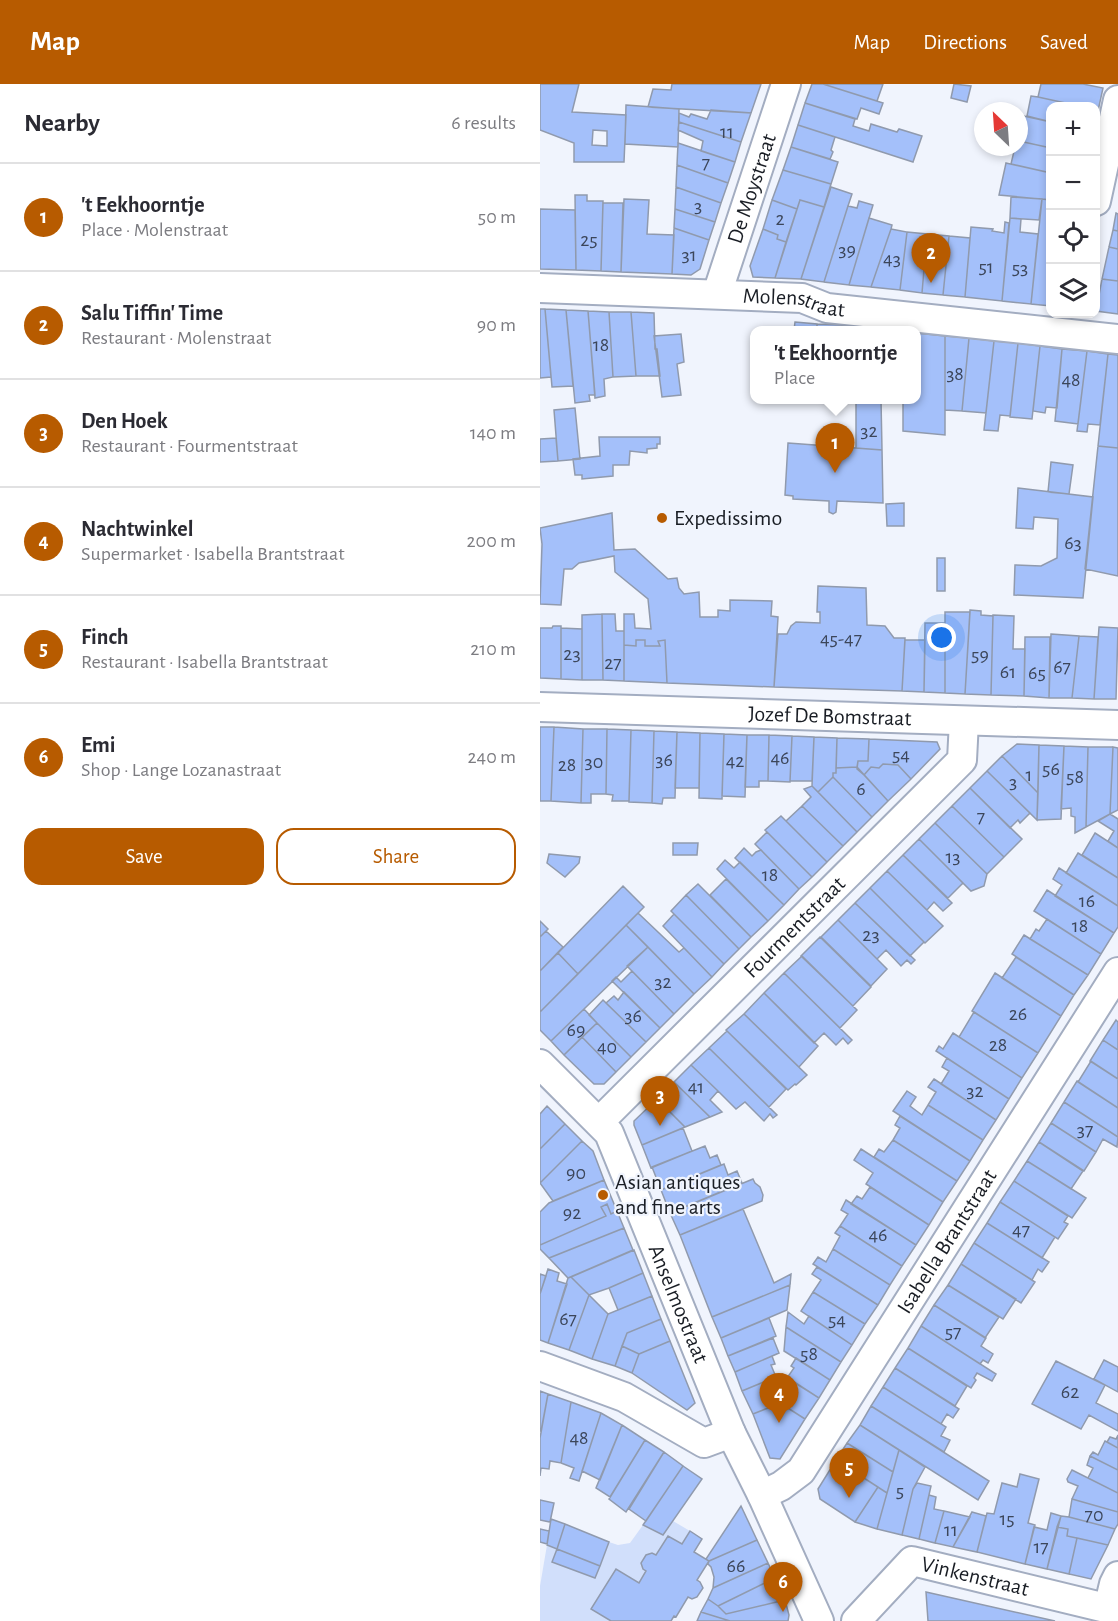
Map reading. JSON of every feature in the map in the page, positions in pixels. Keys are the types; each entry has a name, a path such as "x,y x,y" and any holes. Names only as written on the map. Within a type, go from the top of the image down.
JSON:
{"street":[{"name":"De Moystraat","path":"717,294 786,84"},
{"path":"1100,179 1118,100"},
{"name":"Molenstraat","path":"540,288 802,298 827,308 1068,323 1118,339"},
{"name":"Jozef De Bomstraat","path":"540,707 1118,725"},
{"name":"Fourmentstraat","path":"599,1122 962,760 964,721"},
{"name":"Isabella Brantstraat","path":"762,1495 781,1486 801,1472 1118,972"},
{"name":"Anselmostraat","path":"540,1064 609,1133 731,1432 819,1621"},
{"path":"540,1366 624,1396 704,1443 731,1432"},
{"name":"Vinkenstraat","path":"856,1621 912,1561 1113,1610"},
{"path":"1113,1610 1114,1584 1118,1576"}],"shaded area":[{"path":"673,1521 690,1531 682,1544 668,1536 656,1555 652,1553 646,1555 641,1563 646,1571 639,1583 616,1569 592,1609 611,1621 540,1621 540,1586 547,1545 557,1549 552,1562 595,1578 609,1542 618,1545 630,1543 643,1525 663,1535"}],"building":[{"path":"540,84 579,84 572,112 626,115 624,162 574,162 574,143 540,130","holes":["593,130 607,131 607,146 592,145"]},
{"path":"672,84 761,84 751,113 648,107 653,89 671,90"},
{"path":"812,84 823,84 883,103 879,114 861,108 857,119 805,103"},
{"path":"823,84 883,84 877,101"},
{"path":"954,84 971,86 967,102 951,98"},
{"path":"1041,84 1083,84 1103,88 1100,102 1061,102 1038,97"},
{"path":"1031,96 1060,102 1046,102 1046,121 1028,116"},
{"path":"805,103 855,119 853,126 869,131 871,124 897,132 899,129 922,136 913,162 798,125"},
{"path":"626,105 679,109 678,147 625,144"},
{"path":"711,110 751,113 741,142 679,122 679,113 689,117 691,114 707,119"},
{"path":"1028,117 1046,121 1046,147 1028,143"},
{"path":"679,122 741,142 735,162 701,151 703,141 678,130"},
{"path":"798,125 835,137 830,159 791,147"},
{"path":"678,143 735,162 728,183 677,165"},
{"path":"1028,143 1046,147 1046,172 1011,164 1013,156 1028,156"},
{"path":"791,147 838,162 831,184 783,170"},
{"path":"1006,163 1046,172 1046,200 999,195"},
{"path":"677,165 728,183 721,203 676,187"},
{"path":"783,170 831,184 824,207 800,200 797,209 772,200"},
{"path":"676,187 721,203 715,222 675,209"},
{"path":"831,187 852,194 824,282 801,279"},
{"path":"575,195 587,195 587,201 603,201 601,271 576,270"},
{"path":"1011,197 1042,199 1039,220 1010,218"},
{"path":"624,199 649,200 647,234 674,235 672,274 621,272"},
{"path":"1042,199 1046,199 1046,306 1031,304"},
{"path":"772,200 797,209 786,242 777,239 778,235 763,229"},
{"path":"800,200 824,207 801,279 775,278"},
{"path":"859,201 873,205 849,285 824,282 848,206 857,208"},
{"path":"603,203 623,203 621,272 601,271"},
{"path":"540,209 575,210 576,270 540,269"},
{"path":"675,209 715,222 709,240 674,228"},
{"path":"1116,213 1118,214 1118,231 1113,230"},
{"path":"869,218 892,225 891,229 871,287 849,285"},
{"path":"1010,218 1021,219 1020,232 1038,234 1031,304 1002,301"},
{"path":"1005,222 1009,223 1002,301 965,297 971,227 993,229 992,231 1004,233"},
{"path":"674,228 709,240 700,269 691,275 672,274"},
{"path":"763,229 778,235 777,239 786,242 775,278 753,277 750,266"},
{"path":"891,229 907,232 900,290 871,287"},
{"path":"1113,230 1118,231 1118,249 1109,247"},
{"path":"907,232 927,234 922,293 900,290"},
{"path":"927,234 949,236 943,295 922,293"},
{"path":"949,236 970,238 965,297 943,295"},
{"path":"1109,247 1118,249 1118,281 1102,279"},
{"path":"1102,279 1118,281 1118,314 1100,312"},
{"path":"540,309 545,309 551,377 540,378"},
{"path":"545,309 566,310 573,386 552,387"},
{"path":"566,310 588,311 595,395 589,395 590,401 575,403"},
{"path":"588,311 609,312 613,377 604,379 605,396 595,398"},
{"path":"609,312 631,312 636,376 613,377"},
{"path":"631,312 654,313 655,349 657,349 660,376 636,376"},
{"path":"795,322 817,324 817,326 794,326"},
{"path":"817,324 842,325 842,326 817,326"},
{"path":"681,334 684,362 677,364 681,395 662,397 654,336"},
{"path":"921,334 945,336 945,435 903,431 903,404 921,404"},
{"path":"945,336 969,338 962,411 945,410"},
{"path":"969,338 994,341 986,413 962,411"},
{"path":"994,341 1018,343 1010,416 1000,415 998,431 984,430"},
{"path":"1018,343 1040,346 1032,419 1010,417"},
{"path":"1040,346 1062,349 1057,408 1046,407 1045,413 1033,411"},
{"path":"1062,349 1087,351 1078,424 1055,421"},
{"path":"1087,351 1108,354 1100,425 1088,424 1087,432 1077,431"},
{"path":"1108,354 1118,355 1118,448 1098,446"},
{"path":"856,404 881,404 882,450 856,448"},
{"path":"575,408 580,459 558,461 554,410"},
{"path":"599,437 660,437 660,444 657,444 657,448 647,449 647,453 630,451 629,465 613,465 613,476 582,479 582,475 575,475 573,459 600,456"},
{"path":"556,438 558,461 540,462 540,439"},
{"path":"788,443 882,450 883,503 837,501 836,512 833,514 829,512 829,501 793,499 793,496 785,495"},
{"path":"1098,446 1118,448 1118,576 1085,569"},
{"path":"1051,462 1073,465 1069,494 1048,492"},
{"path":"1018,488 1093,497 1083,598 1014,595 1015,565 1041,566 1057,558 1058,519 1034,517 1033,529 1016,528"},
{"path":"904,503 904,526 887,526 886,504"},
{"path":"612,513 614,550 635,549 668,579 677,578 679,588 684,594 699,592 700,617 718,617 718,610 730,611 730,600 772,601 771,616 778,617 774,687 667,683 665,640 658,641 660,646 645,646 645,640 636,640 636,646 624,645 624,614 634,614 635,628 651,629 648,599 615,572 614,556 579,563 572,569 564,569 561,605 540,604 542,544 540,528"},
{"path":"937,558 945,558 945,591 937,591"},
{"path":"818,586 866,588 867,625 885,626 894,638 905,638 902,691 774,687 778,634 787,634 796,622 820,623 820,612 817,612"},
{"path":"970,610 981,611 981,615 993,616 991,695 965,694"},
{"path":"945,612 970,612 965,694 945,693"},
{"path":"602,614 615,614 616,631 624,631 624,681 603,680"},
{"path":"602,614 603,680 582,680 582,615"},
{"path":"993,615 1014,616 1013,649 1025,649 1024,696 991,695"},
{"path":"925,623 945,623 945,693 924,692"},
{"path":"561,626 561,679 540,678 540,628 552,628"},
{"path":"1099,627 1118,628 1116,699 1094,699"},
{"path":"561,628 582,629 582,680 561,679"},
{"path":"1051,634 1079,636 1072,698 1049,698"},
{"path":"1079,636 1098,637 1094,699 1072,698"},
{"path":"1025,637 1050,637 1049,698 1024,696"},
{"path":"636,640 645,640 645,646 660,646 658,641 665,640 667,683 624,681 624,645 636,646"},
{"path":"905,640 925,640 924,692 902,691"},
{"path":"540,727 554,727 551,801 540,801"},
{"path":"554,727 583,729 581,803 551,801"},
{"path":"583,729 607,729 606,794 591,794 591,803 581,803"},
{"path":"607,729 631,730 629,801 612,801 613,795 606,794"},
{"path":"631,730 654,731 652,803 629,802"},
{"path":"654,731 677,732 675,798 663,798 662,804 652,803"},
{"path":"677,732 700,733 699,788 675,788"},
{"path":"700,733 724,734 722,799 699,798"},
{"path":"724,734 747,735 745,797 722,796"},
{"path":"747,735 769,735 768,781 759,781 759,787 745,787"},
{"path":"769,735 792,736 790,782 768,781"},
{"path":"792,736 814,737 812,781 790,781"},
{"path":"814,737 837,738 836,773 833,773 833,777 818,792 812,786"},
{"path":"837,738 869,739 868,761 858,761 857,767 836,768"},
{"path":"869,739 937,742 940,749 911,779 898,765 883,764 879,768 871,767 864,775 857,769 858,761 868,761"},
{"path":"1017,744 1039,745 1038,793 1002,756"},
{"path":"1039,745 1064,746 1061,819 1037,820"},
{"path":"1064,746 1088,747 1086,827 1075,833 1075,817 1071,816 1071,808 1061,809"},
{"path":"1088,747 1113,747 1110,814 1086,827"},
{"path":"1113,747 1118,748 1118,810 1110,814"},
{"path":"1002,756 1038,793 1037,820 987,771"},
{"path":"883,764 898,765 911,779 888,801 864,775 871,767 879,768"},
{"path":"857,767 888,801 872,817 833,777 836,768"},
{"path":"987,771 1030,813 1020,823 1018,820 1010,828 970,788"},
{"path":"833,777 872,817 857,832 818,792"},
{"path":"812,786 857,832 843,846 802,806 811,797 804,789"},
{"path":"970,788 1022,839 1004,857 952,806"},
{"path":"802,806 843,846 827,862 786,821"},
{"path":"952,806 1004,857 987,874 935,823"},
{"path":"1110,814 1118,819 1118,848 1108,841 1114,831 1098,821"},
{"path":"781,816 827,862 812,877 765,830"},
{"path":"935,823 987,874 984,886 971,891 919,839"},
{"path":"767,832 812,877 799,889 755,844"},
{"path":"1095,833 1118,848 1118,878 1082,855"},
{"path":"919,839 963,883 948,898 903,855"},
{"path":"673,843 698,843 697,855 673,855"},
{"path":"744,848 752,856 761,850 799,889 784,905 735,858"},
{"path":"1078,853 1118,878 1118,906 1066,873"},
{"path":"549,854 580,857 579,863 565,877 547,863"},
{"path":"903,855 952,903 943,911 934,902 927,910 887,871"},
{"path":"725,860 734,868 740,862 784,905 768,921 717,869"},
{"path":"1059,868 1118,906 1118,927 1114,933 1055,896 1062,885 1053,879"},
{"path":"887,871 943,926 925,943 870,888"},
{"path":"726,879 768,921 751,937 710,895"},
{"path":"698,884 751,937 739,949 686,895"},
{"path":"623,886 644,907 578,974 558,953"},
{"path":"870,888 924,942 910,956 855,903"},
{"path":"1047,890 1114,933 1101,954 1034,911"},
{"path":"686,895 739,949 724,964 671,911"},
{"path":"855,903 915,960 911,964 907,960 901,966 886,950 877,959 838,920"},
{"path":"638,913 679,952 684,948 712,977 694,994 626,925"},
{"path":"674,914 724,964 712,977 663,926"},
{"path":"1047,919 1101,954 1088,975 1030,939 1036,929 1039,931"},
{"path":"838,920 887,969 871,986 821,937"},
{"path":"540,921 548,929 540,937"},
{"path":"626,925 648,947 551,1041 540,1030 540,1012"},
{"path":"546,931 563,947 540,971 540,937"},
{"path":"1024,935 1088,975 1074,995 1012,954"},
{"path":"820,937 871,987 853,1006 801,956"},
{"path":"648,947 694,994 674,1014 627,966"},
{"path":"558,953 578,974 540,1012 540,971"},
{"path":"802,956 857,1010 840,1028 784,973"},
{"path":"1016,957 1074,995 1061,1016 1002,978"},
{"path":"632,971 674,1014 660,1028 612,981 616,977 621,982"},
{"path":"784,973 852,1040 848,1044 843,1038 836,1045 824,1033 814,1043 764,993"},
{"path":"995,973 1061,1016 1038,1053 972,1011"},
{"path":"624,992 660,1028 646,1042 606,1003 614,996 618,1000"},
{"path":"764,993 818,1046 799,1067 744,1014"},
{"path":"603,1000 646,1042 631,1057 589,1015"},
{"path":"584,1009 597,1023 564,1055 551,1041"},
{"path":"974,1012 1038,1053 1022,1078 959,1037"},
{"path":"744,1014 807,1075 796,1085 788,1090 726,1030"},
{"path":"1116,1020 1118,1022 1118,1050 1103,1040"},
{"path":"597,1023 631,1057 616,1072 582,1037"},
{"path":"727,1031 786,1089 769,1107 709,1048"},
{"path":"953,1033 1022,1078 1009,1099 936,1051 939,1046 943,1049"},
{"path":"582,1037 616,1072 604,1084 594,1084 564,1055"},
{"path":"1103,1040 1118,1050 1118,1079 1090,1061"},
{"path":"709,1048 777,1115 773,1118 770,1114 764,1121 745,1102 736,1109 691,1065"},
{"path":"947,1058 1009,1099 996,1120 941,1084 949,1071 942,1067"},
{"path":"1091,1061 1118,1079 1118,1108 1078,1082"},
{"path":"691,1065 718,1091 710,1100 722,1112 710,1117 674,1082"},
{"path":"934,1079 996,1120 983,1140 928,1105 936,1092 928,1087"},
{"path":"1077,1081 1118,1108 1118,1137 1064,1102"},
{"path":"674,1082 710,1117 685,1127 657,1099"},
{"path":"907,1091 916,1097 910,1106 922,1115 928,1105 983,1140 970,1161 893,1111"},
{"path":"657,1099 685,1127 642,1145 634,1121"},
{"path":"1064,1102 1118,1137 1117,1147 1103,1139 1096,1152 1051,1123"},
{"path":"547,1106 565,1124 540,1149 540,1114"},
{"path":"900,1116 970,1161 957,1181 893,1140 900,1128 895,1125"},
{"path":"1051,1123 1096,1152 1084,1171 1039,1142"},
{"path":"565,1124 582,1141 540,1183 540,1149"},
{"path":"683,1128 692,1151 651,1168 642,1145"},
{"path":"893,1140 957,1181 943,1202 874,1157 879,1149 884,1152"},
{"path":"582,1141 593,1151 604,1180 553,1201 540,1183"},
{"path":"1039,1142 1083,1171 1071,1189 1027,1161"},
{"path":"705,1146 710,1158 717,1155 721,1165 661,1190 652,1167"},
{"path":"861,1149 943,1202 929,1225 866,1184 873,1173 854,1160"},
{"path":"1027,1161 1086,1198 1072,1218 1014,1181"},
{"path":"724,1164 728,1175 737,1171 742,1183 670,1213 661,1190"},
{"path":"753,1179 760,1187 763,1195 762,1201 680,1235 670,1213"},
{"path":"604,1180 617,1211 611,1214 607,1204 601,1207 606,1216 540,1245 540,1212 549,1203"},
{"path":"1014,1181 1068,1216 1064,1222 1068,1224 1058,1239 1000,1202"},
{"path":"870,1187 929,1225 916,1245 851,1204 857,1196 862,1199"},
{"path":"846,1200 916,1245 902,1266 840,1226 848,1214 841,1210"},
{"path":"1000,1202 1055,1237 1042,1258 987,1223"},
{"path":"607,1204 611,1214 617,1211 624,1228 549,1258 540,1249 540,1245 606,1216 601,1207"},
{"path":"743,1209 774,1283 791,1274 790,1285 712,1317 680,1235"},
{"path":"987,1223 1049,1262 1042,1272 1038,1269 1032,1280 974,1243"},
{"path":"840,1226 902,1266 890,1285 833,1249 840,1236 835,1233"},
{"path":"624,1228 633,1250 568,1278 549,1258"},
{"path":"974,1243 1035,1282 1021,1303 961,1264"},
{"path":"833,1249 890,1285 878,1305 813,1264 818,1257 826,1262"},
{"path":"634,1250 643,1273 609,1288 589,1295 571,1277"},
{"path":"961,1264 1016,1299 1003,1319 948,1285"},
{"path":"817,1267 878,1305 865,1324 813,1292 821,1280 812,1274"},
{"path":"548,1269 559,1273 557,1281 567,1284 548,1343 540,1340 540,1294"},
{"path":"643,1273 652,1296 618,1310 609,1288"},
{"path":"540,1274 546,1276 540,1294"},
{"path":"571,1277 589,1295 569,1350 548,1343 568,1278"},
{"path":"790,1285 787,1310 721,1338 712,1317"},
{"path":"948,1285 999,1317 985,1338 934,1305"},
{"path":"813,1292 865,1324 852,1345 801,1311"},
{"path":"589,1295 608,1314 592,1359 569,1350"},
{"path":"652,1296 661,1319 627,1333 615,1366 592,1359 608,1314"},
{"path":"934,1305 986,1338 981,1346 993,1354 988,1363 983,1360 980,1364 921,1326"},
{"path":"788,1312 804,1324 809,1316 852,1345 841,1362 786,1327"},
{"path":"769,1318 776,1336 728,1356 721,1338"},
{"path":"661,1319 670,1341 639,1354 622,1346 627,1333"},
{"path":"921,1326 996,1374 992,1381 977,1373 971,1388 908,1348"},
{"path":"786,1327 841,1362 830,1380 784,1351"},
{"path":"773,1338 779,1353 735,1372 728,1356"},
{"path":"670,1341 695,1403 687,1410 632,1373 639,1354"},
{"path":"622,1346 639,1354 632,1373 615,1366"},
{"path":"908,1348 967,1386 955,1406 895,1368"},
{"path":"772,1356 775,1364 771,1365 776,1377 742,1391 735,1372"},
{"path":"796,1358 830,1380 819,1398 787,1378 794,1368 791,1366"},
{"path":"1104,1360 1118,1367 1118,1392 1094,1379"},
{"path":"1056,1361 1105,1385 1096,1403 1118,1414 1118,1431 1089,1415 1081,1429 1032,1404"},
{"path":"895,1368 959,1409 953,1418 947,1414 941,1424 883,1387"},
{"path":"782,1374 819,1398 805,1419 780,1403 788,1400 778,1376"},
{"path":"778,1376 788,1400 753,1414 742,1391"},
{"path":"883,1387 946,1427 941,1436 950,1440 944,1452 871,1406"},
{"path":"540,1391 548,1394 541,1431 540,1431"},
{"path":"548,1394 571,1402 561,1463 550,1461 549,1469 541,1468 540,1476 540,1438"},
{"path":"571,1402 601,1413 579,1481 570,1478 574,1468 561,1463"},
{"path":"780,1403 805,1419 780,1459 770,1458 753,1414"},
{"path":"871,1406 989,1481 978,1500 860,1425"},
{"path":"601,1413 622,1425 600,1480 582,1471"},
{"path":"622,1425 645,1440 610,1497 596,1488"},
{"path":"860,1425 899,1450 893,1472 847,1443"},
{"path":"1118,1435 1118,1448 1107,1442 1110,1437 1116,1439"},
{"path":"645,1440 664,1452 626,1512 609,1499"},
{"path":"1105,1441 1118,1448 1118,1470 1090,1456 1093,1452 1098,1455"},
{"path":"847,1443 893,1472 887,1493 836,1460"},
{"path":"899,1450 925,1467 913,1489 902,1535 877,1529"},
{"path":"664,1452 683,1466 646,1521 629,1509"},
{"path":"1090,1456 1118,1470 1118,1493 1088,1478 1093,1468 1087,1465"},
{"path":"836,1460 878,1487 855,1522 820,1499 818,1489"},
{"path":"683,1466 702,1479 663,1535 643,1525"},
{"path":"1072,1470 1118,1493 1118,1512 1072,1499 1078,1486 1068,1482 1067,1479"},
{"path":"1020,1474 1039,1479 1028,1523 1035,1525 1025,1564 977,1552 987,1513 994,1514 1002,1483 1017,1487"},
{"path":"917,1483 931,1486 919,1539 902,1535 913,1489"},
{"path":"878,1487 887,1493 877,1529 855,1522"},
{"path":"929,1495 936,1497 934,1509 944,1511 935,1543 919,1539"},
{"path":"1072,1499 1118,1512 1118,1524 1115,1529 1069,1517"},
{"path":"540,1500 554,1503 550,1522 540,1520"},
{"path":"741,1506 757,1540 709,1561 706,1559"},
{"path":"944,1511 970,1517 953,1547 935,1543"},
{"path":"972,1512 986,1516 977,1552 953,1547"},
{"path":"1051,1513 1061,1516 1047,1569 1025,1564 1034,1527 1047,1530"},
{"path":"1061,1516 1115,1529 1108,1545 1067,1536 1068,1529 1057,1527"},
{"path":"551,1519 565,1524 557,1549 547,1545"},
{"path":"565,1524 609,1542 600,1566 557,1549"},
{"path":"1057,1527 1068,1529 1067,1536 1077,1538 1069,1574 1047,1569"},
{"path":"540,1529 549,1531 547,1544 540,1542"},
{"path":"690,1531 702,1539 694,1552 709,1561 697,1580 703,1588 697,1597 692,1599 688,1597 671,1621 611,1621 591,1609 616,1569 639,1583 646,1571 641,1563 646,1555 652,1553 656,1555 668,1536 682,1544"},
{"path":"1077,1538 1108,1545 1091,1579 1069,1574"},
{"path":"757,1540 768,1563 713,1588 714,1577 708,1564 709,1561"},
{"path":"557,1549 600,1566 595,1578 552,1562"},
{"path":"768,1563 775,1578 718,1606 708,1599 713,1588"},
{"path":"775,1578 785,1600 726,1614 718,1606"},
{"path":"926,1592 1055,1621 928,1621"},
{"path":"708,1599 726,1614 785,1600 789,1615 788,1621 730,1621 701,1612"},
{"path":"701,1612 730,1621 697,1621"}],"place":[{"name":"Salu Tiffin' Time","path":"931,283"},
{"name":"'t Eekhoorntje","path":"835,473"},
{"name":"Expedissimo","path":"662,518"},
{"name":"Den Hoek","path":"660,1126"},
{"name":"Asian antiques and fine arts","path":"603,1195"},
{"name":"Nachtwinkel","path":"779,1423"},
{"name":"Finch","path":"849,1498"},
{"name":"Emi","path":"783,1612"}]}
